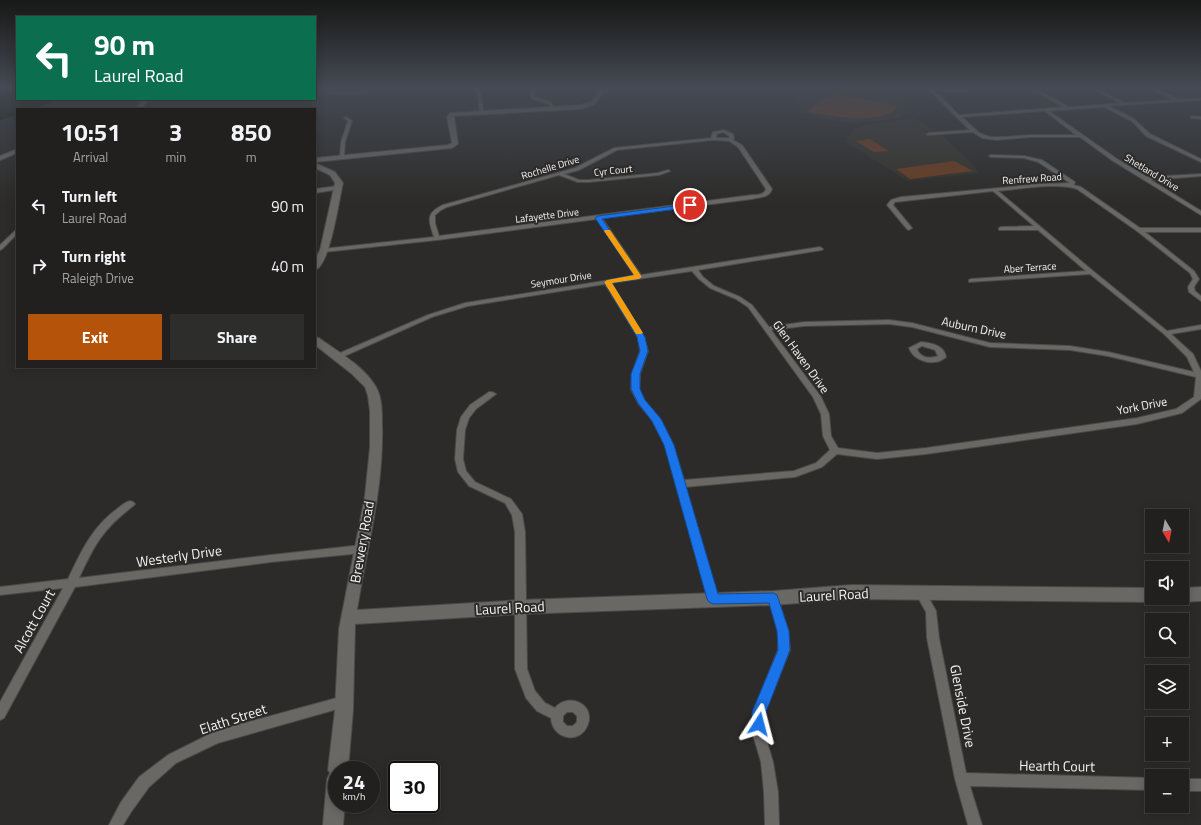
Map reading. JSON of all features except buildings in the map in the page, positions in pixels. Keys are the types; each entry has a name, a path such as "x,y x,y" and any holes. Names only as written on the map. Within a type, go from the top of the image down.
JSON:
{"street":[{"path":"342,157 344,140 348,126"},
{"path":"316,160 451,147 455,144 452,126"},
{"path":"969,126 982,137 993,139 1030,136 1080,136"},
{"name":"Shetland Drive","path":"1068,126 1145,179 1201,213"},
{"path":"1140,126 1152,137 1201,161"},
{"path":"929,134 973,130"},
{"path":"713,139 715,133 724,131 732,135 730,140"},
{"name":"Rochelle Drive","path":"436,238 432,214 436,209 588,165 609,151 713,139 730,140"},
{"name":"Lafayette Drive","path":"324,250 598,218 764,195 769,189 740,146 730,140"},
{"path":"0,158 16,151"},
{"path":"991,156 1024,157 1040,161 1072,183 1071,185"},
{"path":"316,166 334,175 338,179 338,188 324,250 316,265"},
{"name":"Cyr Court","path":"560,174 578,181 589,181 659,174 668,171"},
{"path":"1145,179 1201,174"},
{"name":"Renfrew Road","path":"909,228 890,205 893,201 1056,184 1071,185 1079,188 1139,230 1192,272 1196,279 1191,287 1192,292 1201,299"},
{"path":"316,191 338,188"},
{"path":"994,190 1166,333 1190,356 1200,376"},
{"path":"598,218 639,277"},
{"path":"1001,229 1039,228"},
{"path":"1139,230 1201,230"},
{"path":"0,248 16,232"},
{"name":"Seymour Drive","path":"337,356 430,316 455,307 486,300 820,249"},
{"name":"Glen Haven Drive","path":"693,268 701,278 712,287 738,298 750,306 817,397 825,414 827,436 835,450"},
{"name":"Aber Terrace","path":"971,281 1091,272"},
{"path":"607,282 641,337 644,351 636,374 635,389 641,401 656,419 669,445 713,599"},
{"name":"Auburn Drive","path":"766,329 804,324 889,322 912,325 990,345 1070,348 1108,354 1200,376"},
{"path":"1166,333 1201,327"},
{"path":"930,345 932,330"},
{"name":"Brewery Road","path":"316,341 337,356 366,381 373,390 378,440 362,549 348,618 345,649 344,702 339,761"},
{"name":"York Drive","path":"835,450 877,456 926,451 1137,421 1179,411 1199,399 1200,376"},
{"path":"492,394 473,407 465,417 461,430 459,459 462,472 472,484 508,501 516,514 520,532 521,669 530,694 541,707 557,715"},
{"path":"680,484 795,474 819,465 835,450"},
{"name":"Alcott Court","path":"0,714 71,584 89,546 100,530 114,516 130,504"},
{"name":"Westerly Drive","path":"0,591 71,584 274,557 362,549"},
{"name":"Laurel Road","path":"348,618 520,607 773,598 851,592 921,594 1145,595"},
{"name":"Glenside Drive","path":"921,594 931,611 933,638 961,779 975,825"},
{"path":"1189,595 1201,594"},
{"path":"772,825 771,792 767,762 759,735 759,712 784,650 783,631 773,598"},
{"name":"Elath Street","path":"116,825 126,807 144,782 172,759 216,737 344,702"},
{"name":"Hearth Court","path":"961,779 1145,784"},
{"path":"1189,785 1201,785"},
{"path":"333,825 334,813"}],"shaded area":[{"path":"862,126 928,126 941,135 972,163 978,173 908,181 846,142 854,129"},
{"path":"870,139 889,151 874,152 856,141"},
{"path":"954,161 973,171 910,179 896,169"}],"slow traffic":[{"path":"608,231 639,277 607,282 639,333"}],"route":[{"path":"690,205 598,218 639,277 607,282 641,337 644,351 636,374 635,389 641,401 656,419 669,445 713,599 773,598 783,631 784,650 759,712 759,724"}]}
